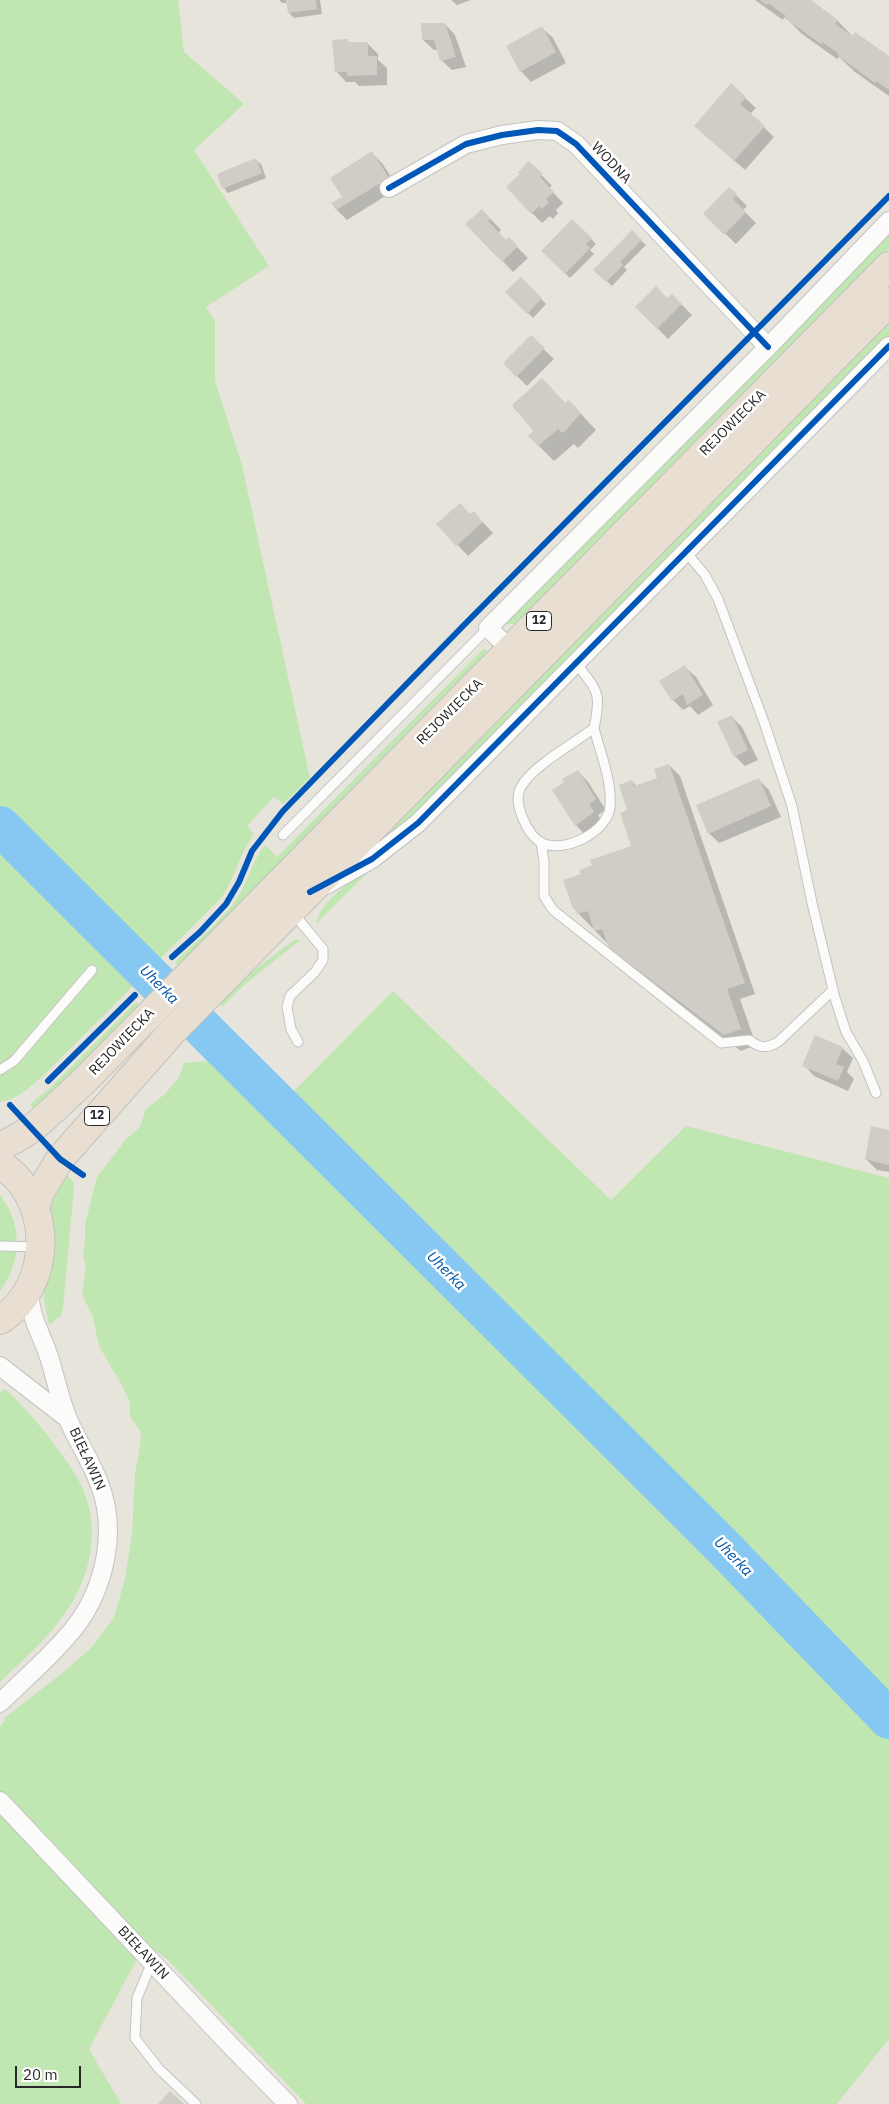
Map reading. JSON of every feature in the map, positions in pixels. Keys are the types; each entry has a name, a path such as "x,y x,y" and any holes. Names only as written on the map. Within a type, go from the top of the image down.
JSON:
{"highway":[{"name":"REJOWIECKA","path":"0,1146 13,1141 31,1129 83,1082 889,266"},
{"name":"REJOWIECKA","path":"35,1208 40,1192 60,1158 172,1032 889,302"},
{"path":"0,1164 17,1178 35,1208 40,1227 41,1247 38,1267 31,1285 19,1302 0,1320"}],"street":[{"name":"WODNA","path":"389,188 466,144 502,135 538,130 557,131 576,144 768,347"},
{"path":"511,650 488,628 768,347 889,221"},
{"path":"300,902 372,859 418,822 889,346"},
{"name":"BIEŁAWIN","path":"0,1703 57,1648 75,1627 92,1598 104,1561 109,1529 104,1497 99,1483 67,1418 44,1341 30,1308 31,1285"},
{"name":"BIEŁAWIN","path":"0,1366 67,1418"},
{"name":"BIEŁAWIN","path":"0,1801 288,2104"}],"lane":[{"path":"686,552 705,575 718,599 764,722 792,806 812,903 833,990 846,1032 863,1061 876,1093"},
{"path":"283,835 488,628"},
{"path":"541,843 555,846 573,844 589,836 604,822 610,807 608,785 594,728 599,703 596,690 576,662"},
{"path":"594,728 549,760 520,788 518,811 541,843 544,861 544,896 553,910 721,1042 749,1040 759,1047 768,1048 778,1042 833,990"},
{"path":"298,1042 291,1029 287,1007 290,996 315,972 322,960 323,948 315,936 300,902"},
{"path":"0,1070 14,1061 92,970"},
{"path":"0,1246 41,1247"},
{"path":"152,1962 137,1998 135,2038 159,2069 196,2104"}],"green space":[{"path":"0,0 178,0 184,52 244,104 194,150 269,266 206,307 215,321 215,381 242,465 310,778 283,804 274,797 247,826 254,834 221,898 45,1074 19,1095 0,1102"},
{"path":"889,230 889,248 523,619 514,624 507,624 506,622"},
{"path":"889,321 889,336 421,812 379,846 371,847"},
{"path":"483,649 487,650 484,657 179,966 175,962 217,923 232,906 265,845 277,857"},
{"path":"374,866 316,924 324,907 339,891 357,876"},
{"path":"294,940 300,940 243,986 222,1007 218,1002 246,976"},
{"path":"393,991 611,1200 686,1126 889,1178 889,2039 837,2104 306,2104 167,1959 153,1949 137,1959 89,2049 121,2104 0,2104 0,1727 6,1717 66,1670 93,1646 114,1617 125,1579 132,1533 135,1474 141,1433 130,1416 130,1403 122,1386 99,1346 93,1317 82,1295 86,1267 83,1255 85,1224 97,1177 126,1139 140,1127 146,1109 165,1094 179,1077 184,1063 242,1058 294,1091"},
{"path":"136,1002 140,1007 72,1077 34,1111 30,1104 48,1090"},
{"path":"64,1173 73,1181 74,1188 63,1308 61,1316 49,1325 44,1300 44,1289 55,1245 49,1216 51,1201"},
{"path":"0,1195 8,1206 13,1218 17,1243 13,1268 0,1291"},
{"path":"5,1389 40,1427 64,1457 75,1475 88,1503 92,1536 87,1568 74,1599 50,1632 0,1682 0,1392"}],"building":[{"path":"286,0 316,0 317,9 288,13"},
{"path":"760,0 811,0 838,20 835,24 852,36 855,32 889,56 889,90 876,81 875,83 838,56 839,54 822,42 821,44 768,3 766,5"},
{"path":"421,23 445,23 456,57 440,61 434,40 422,40"},
{"path":"542,26 556,52 520,72 506,46"},
{"path":"348,39 348,42 368,42 368,56 377,56 377,75 347,76 347,72 335,72 332,40"},
{"path":"731,83 746,97 740,104 765,126 734,161 694,126"},
{"path":"372,151 389,178 336,210 331,203 342,197 330,178"},
{"path":"256,158 262,173 222,189 217,174"},
{"path":"529,161 543,174 540,177 554,192 546,199 549,202 542,209 539,206 531,214 506,187 520,174 518,172"},
{"path":"729,187 737,194 733,199 746,212 724,235 703,214"},
{"path":"482,209 491,219 488,221 506,240 509,237 518,246 502,262 465,224"},
{"path":"572,219 592,238 586,244 590,248 565,274 541,251"},
{"path":"632,230 642,240 620,262 623,265 606,282 593,270"},
{"path":"521,277 542,298 527,314 505,292"},
{"path":"656,286 667,298 672,294 682,304 657,329 635,307"},
{"path":"531,335 545,348 516,377 503,363"},
{"path":"542,378 565,403 569,400 581,413 566,430 562,433 558,429 538,446 528,436 533,431 512,405"},
{"path":"460,503 470,514 474,511 483,522 456,546 436,524"},
{"path":"685,665 703,695 687,705 683,694 672,701 659,681"},
{"path":"732,715 748,750 734,757 717,722"},
{"path":"669,764 745,983 727,989 741,1029 724,1035 609,948 602,929 594,931 588,911 577,914 575,908 573,909 563,880 581,874 579,870 592,865 590,860 631,846 620,813 627,810 619,785 632,780 634,786 657,778 654,769"},
{"path":"578,770 596,799 589,804 594,812 575,826 552,790 564,782 562,779"},
{"path":"759,778 771,806 708,834 696,805"},
{"path":"815,1035 843,1047 836,1064 844,1067 838,1081 802,1066"},
{"path":"871,1126 889,1130 889,1165 865,1159"},
{"path":"170,2091 184,2104 158,2104"}],"waterway":[{"name":"Uherka","path":"0,826 725,1549 889,1719"}],"cycle path":[{"path":"389,188 466,144 502,135 538,130 557,131 576,144 768,347"},
{"path":"172,957 200,932 226,904 239,882 252,851 283,811 464,625 889,196"},
{"path":"310,892 372,859 418,823 889,346"},
{"path":"48,1081 135,995"},
{"path":"10,1105 60,1159 83,1175"}]}
